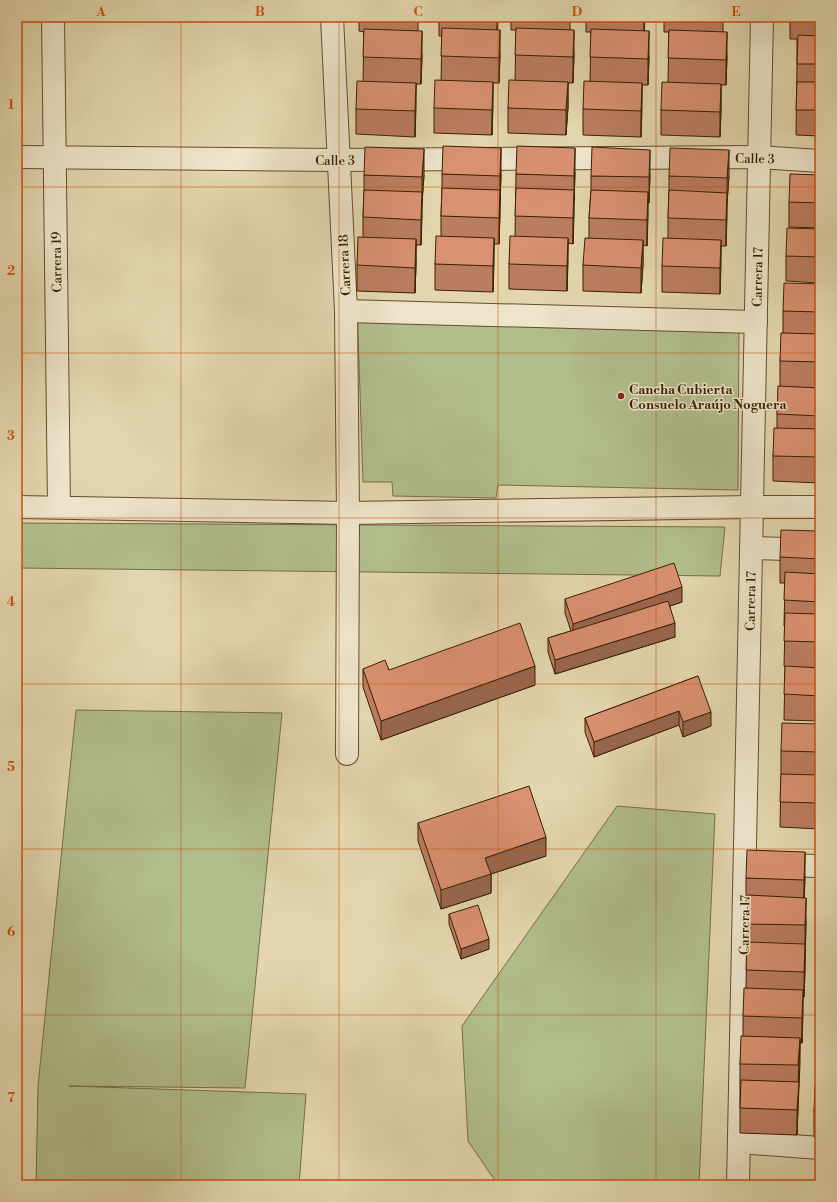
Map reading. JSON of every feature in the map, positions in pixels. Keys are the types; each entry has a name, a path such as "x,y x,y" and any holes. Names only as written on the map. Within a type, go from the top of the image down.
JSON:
{"street":[{"name":"Carrera 19","path":"53,17 59,507"},
{"name":"Carrera 18","path":"332,17 346,311 348,513 347,754"},
{"name":"Carrera 17","path":"738,1185 762,17"},
{"name":"Calle 3","path":"17,157 55,156 338,160 759,157 820,160"},
{"path":"346,311 756,322"},
{"path":"17,507 348,513 820,507"},
{"path":"751,548 820,550"},
{"path":"745,864 820,866"},
{"path":"739,1142 820,1148"}],"green space":[{"path":"357,303 739,317 738,490 498,485 496,498 393,496 392,482 363,482"},
{"path":"17,523 725,527 720,576 17,568"},
{"path":"76,710 282,713 245,1088 69,1086 306,1094 299,1185 36,1185 38,1086"},
{"path":"617,806 715,814 699,1185 498,1185 468,1141 462,1026"}],"building":[{"path":"442,28 500,30 499,58 441,56"},
{"path":"516,28 574,30 573,57 515,55"},
{"path":"364,29 422,31 421,59 363,57"},
{"path":"591,29 649,31 648,59 590,57"},
{"path":"669,30 727,32 726,60 668,58"},
{"path":"798,35 820,36 820,64 797,64"},
{"path":"435,80 493,82 492,110 434,108"},
{"path":"509,80 568,82 566,110 508,108"},
{"path":"357,81 416,83 415,111 356,109"},
{"path":"584,81 642,83 641,111 583,109"},
{"path":"662,82 721,84 720,112 661,110"},
{"path":"797,82 820,82 820,110 796,110"},
{"path":"443,146 501,148 500,176 442,174"},
{"path":"517,146 575,148 574,176 516,174"},
{"path":"365,147 424,149 422,177 364,175"},
{"path":"592,147 650,150 649,177 591,176"},
{"path":"670,148 729,150 727,178 669,176"},
{"path":"790,174 820,175 820,203 789,202"},
{"path":"442,188 500,190 499,218 441,216"},
{"path":"516,188 574,190 573,218 515,216"},
{"path":"364,190 422,192 421,220 363,217"},
{"path":"591,190 648,192 647,220 589,218"},
{"path":"669,190 727,193 726,220 668,218"},
{"path":"787,228 820,229 820,257 786,256"},
{"path":"436,236 494,238 493,266 435,264"},
{"path":"510,236 568,238 567,266 509,264"},
{"path":"358,237 416,239 415,268 357,265"},
{"path":"585,238 643,240 641,268 583,265"},
{"path":"663,238 721,240 720,268 662,266"},
{"path":"784,283 820,284 820,312 783,311"},
{"path":"781,333 820,334 820,362 780,361"},
{"path":"778,386 820,388 820,416 777,414"},
{"path":"774,428 820,429 820,457 773,456"},
{"path":"781,530 820,531 820,559 780,557"},
{"path":"674,563 682,587 573,624 565,599"},
{"path":"785,572 820,574 820,602 784,600"},
{"path":"668,601 675,623 555,660 548,638"},
{"path":"785,613 820,614 820,642 784,641"},
{"path":"520,623 535,666 381,721 363,669 385,660 389,670"},
{"path":"785,666 820,668 820,696 784,694"},
{"path":"698,676 711,712 683,722 679,711 594,742 585,718"},
{"path":"782,723 820,724 820,752 781,751"},
{"path":"781,774 820,775 820,803 780,802"},
{"path":"529,786 546,837 485,858 491,874 441,890 418,823"},
{"path":"747,850 805,852 804,880 746,878"},
{"path":"818,853 820,854 820,882 817,882"},
{"path":"748,895 806,898 805,925 747,924"},
{"path":"818,899 820,899 820,926 817,926"},
{"path":"478,905 489,939 461,949 449,914"},
{"path":"747,942 805,944 804,972 746,970"},
{"path":"744,988 803,990 802,1018 743,1016"},
{"path":"820,996 820,1020 819,1020"},
{"path":"741,1036 800,1038 798,1065 740,1064"},
{"path":"818,1037 820,1037 820,1065 817,1065"},
{"path":"741,1080 799,1082 797,1110 740,1108"},
{"path":"815,1084 820,1084 820,1112 814,1112"}],"place":[{"name":"Cancha Cubierta Consuelo Araújo Noguera","path":"621,396"}]}
